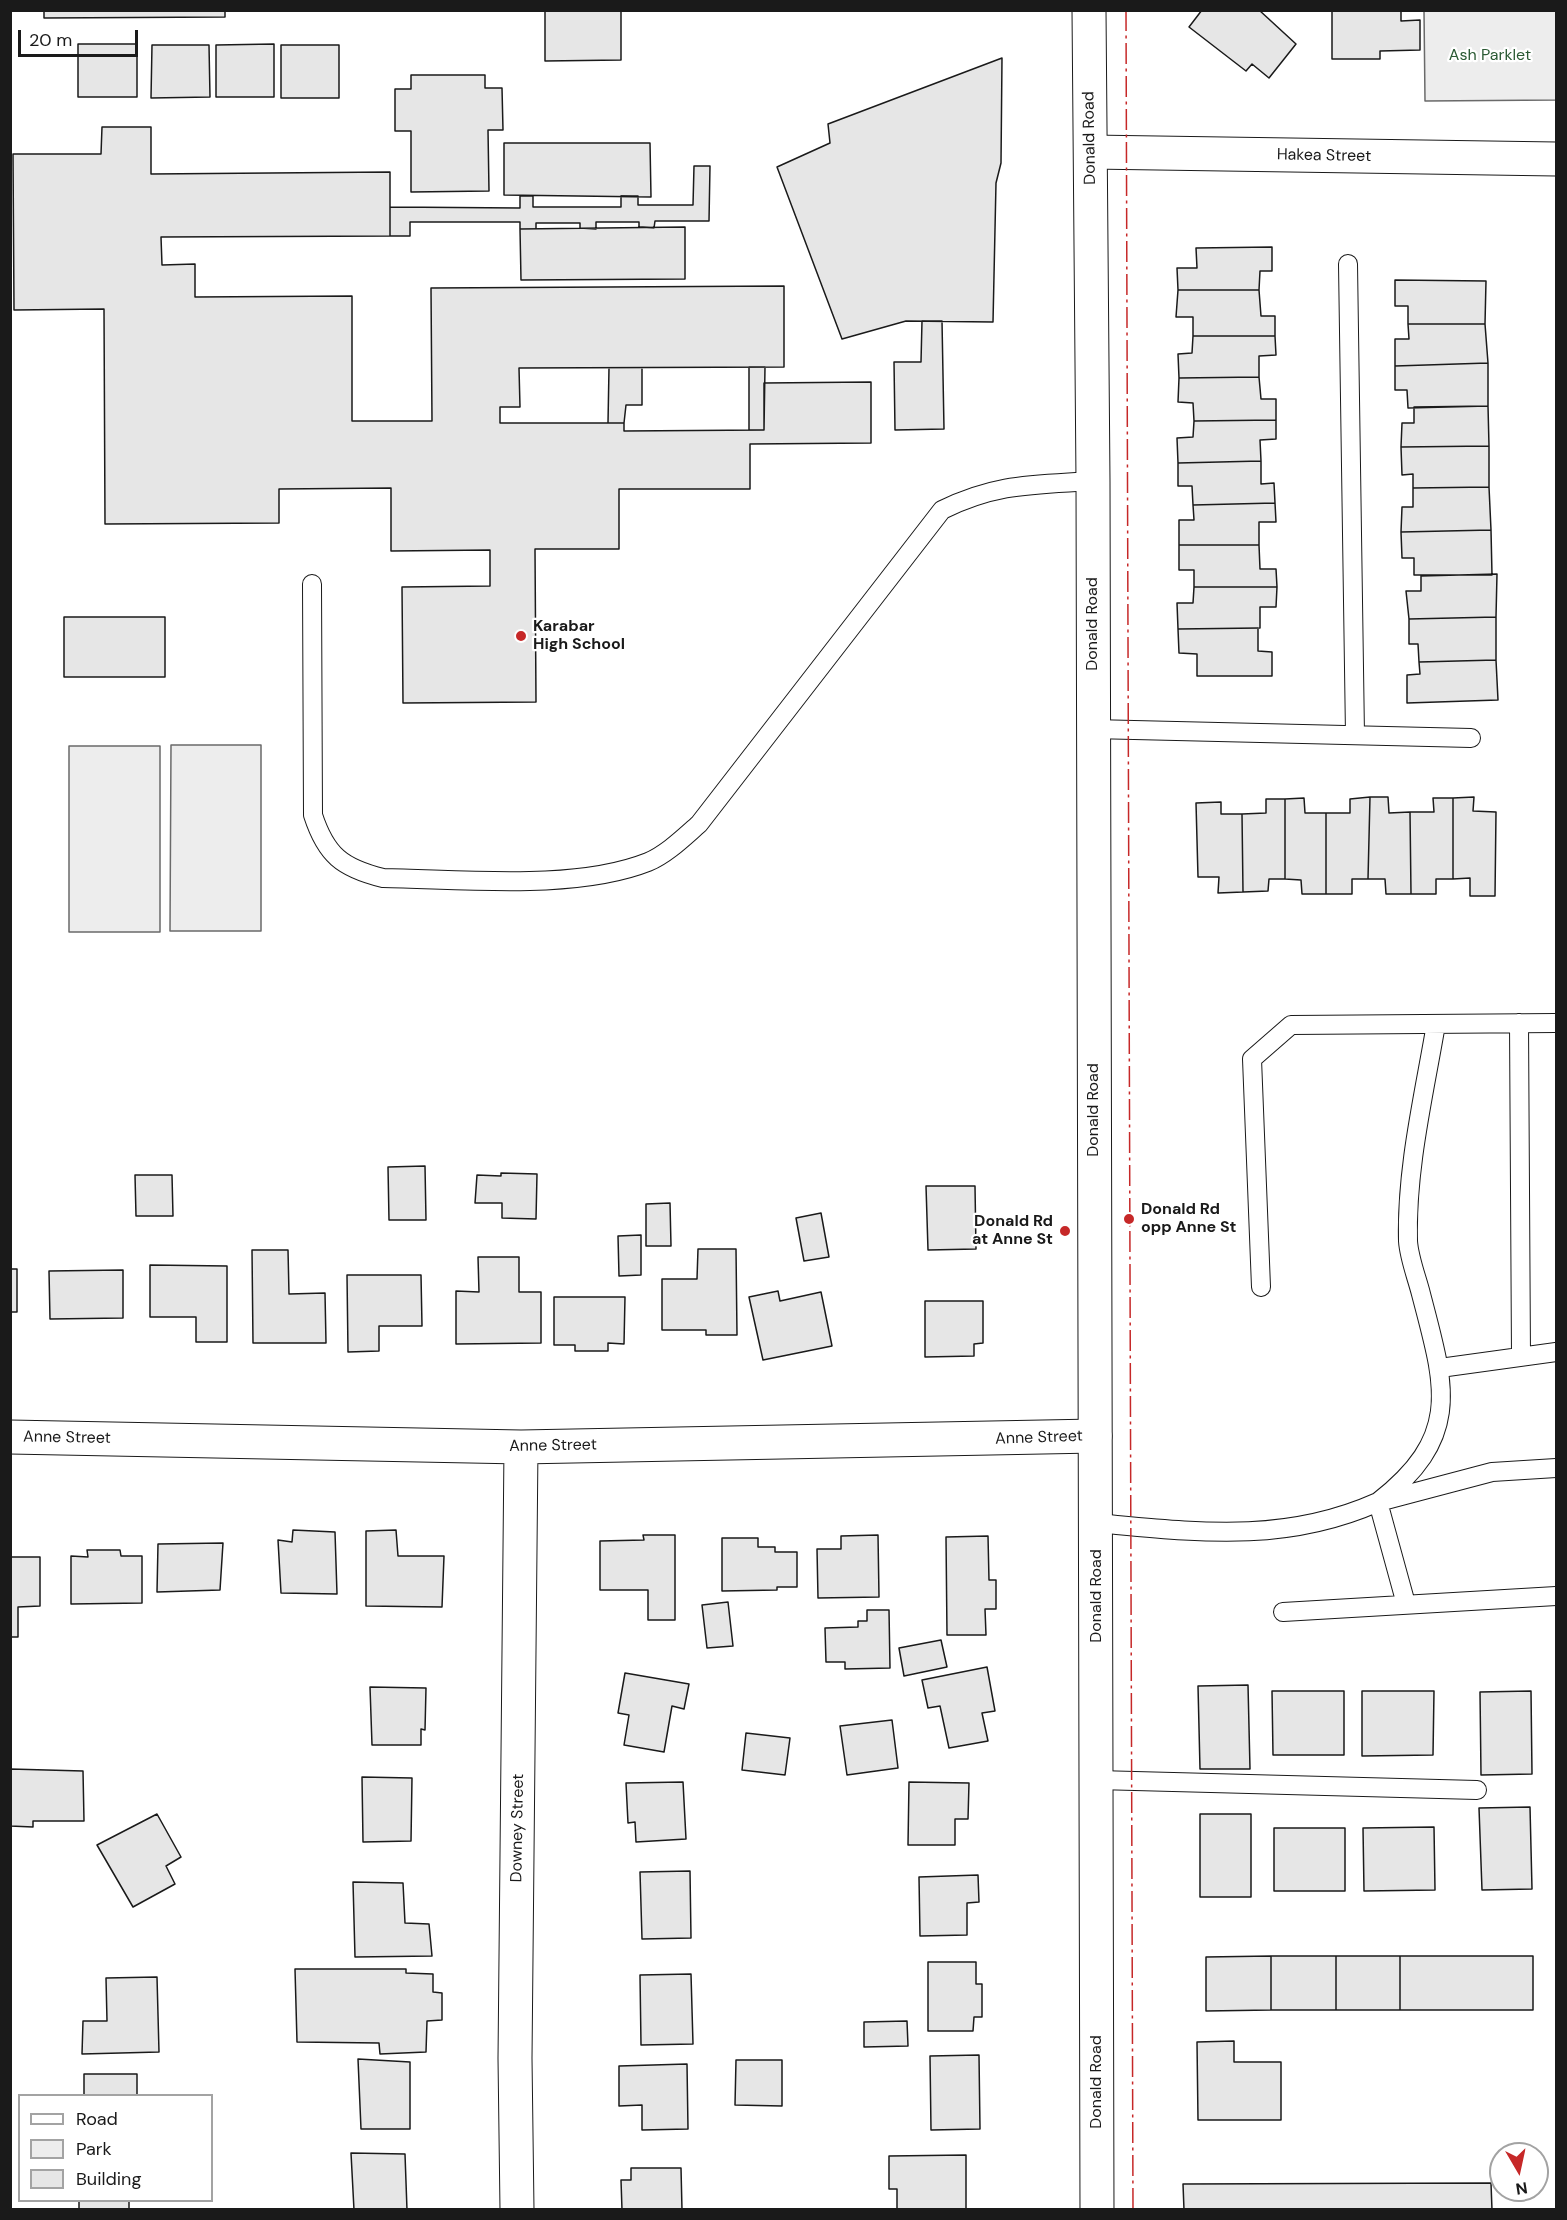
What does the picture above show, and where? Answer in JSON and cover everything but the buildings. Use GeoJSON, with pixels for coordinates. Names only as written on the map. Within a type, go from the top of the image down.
{"type":"FeatureCollection","features":[{"type":"Feature","properties":{"kind":"street","name":"Donald Road"},"geometry":{"type":"LineString","coordinates":[[1089,10],[1093,481],[1097,2210]]}},
{"type":"Feature","properties":{"kind":"street","name":"Hakea Street"},"geometry":{"type":"LineString","coordinates":[[1090,152],[1557,159]]}},
{"type":"Feature","properties":{"kind":"street","name":"Anne Street"},"geometry":{"type":"LineString","coordinates":[[10,1437],[521,1447],[1095,1436]]}},
{"type":"Feature","properties":{"kind":"street","name":"Downey Street"},"geometry":{"type":"LineString","coordinates":[[517,2210],[515,2058],[521,1447]]}},
{"type":"Feature","properties":{"kind":"lane"},"geometry":{"type":"LineString","coordinates":[[1348,264],[1355,735]]}},
{"type":"Feature","properties":{"kind":"lane"},"geometry":{"type":"LineString","coordinates":[[312,584],[313,815],[320,838],[338,861],[360,873],[382,879],[581,877],[616,872],[650,861],[699,824],[942,510],[971,496],[1004,486],[1093,481]]}},
{"type":"Feature","properties":{"kind":"lane"},"geometry":{"type":"LineString","coordinates":[[1092,729],[1471,738]]}},
{"type":"Feature","properties":{"kind":"lane"},"geometry":{"type":"LineString","coordinates":[[1519,1023],[1521,1357]]}},
{"type":"Feature","properties":{"kind":"lane"},"geometry":{"type":"LineString","coordinates":[[1262,1287],[1252,1059],[1291,1026],[1557,1023]]}},
{"type":"Feature","properties":{"kind":"lane"},"geometry":{"type":"LineString","coordinates":[[1378,1502],[1399,1486],[1432,1445],[1438,1424],[1440,1368],[1408,1243],[1412,1172],[1436,1024]]}},
{"type":"Feature","properties":{"kind":"lane"},"geometry":{"type":"LineString","coordinates":[[1440,1368],[1557,1352]]}},
{"type":"Feature","properties":{"kind":"lane"},"geometry":{"type":"LineString","coordinates":[[1096,1522],[1214,1533],[1251,1532],[1322,1523],[1378,1502],[1492,1472],[1557,1468]]}},
{"type":"Feature","properties":{"kind":"lane"},"geometry":{"type":"LineString","coordinates":[[1378,1502],[1406,1604]]}},
{"type":"Feature","properties":{"kind":"lane"},"geometry":{"type":"LineString","coordinates":[[1283,1612],[1557,1596]]}},
{"type":"Feature","properties":{"kind":"lane"},"geometry":{"type":"LineString","coordinates":[[1097,1780],[1477,1790]]}},
{"type":"Feature","properties":{"kind":"green space","name":"Ash Parklet"},"geometry":{"type":"Polygon","coordinates":[[[1424,11],[1556,11],[1556,100],[1425,101],[1424,11]]]}},
{"type":"Feature","properties":{"kind":"green space"},"geometry":{"type":"Polygon","coordinates":[[[171,745],[261,745],[261,931],[170,931],[171,745]]]}},
{"type":"Feature","properties":{"kind":"green space"},"geometry":{"type":"Polygon","coordinates":[[[69,746],[160,746],[160,932],[69,932],[69,746]]]}},
{"type":"Feature","properties":{"kind":"power"},"geometry":{"type":"LineString","coordinates":[[1126,10],[1133,2210]]}},
{"type":"Feature","properties":{"kind":"place","name":"Karabar High School"},"geometry":{"type":"Point","coordinates":[521,636]}},
{"type":"Feature","properties":{"kind":"place","name":"Donald Rd opp Anne St"},"geometry":{"type":"Point","coordinates":[1129,1219]}},
{"type":"Feature","properties":{"kind":"place","name":"Donald Rd at Anne St"},"geometry":{"type":"Point","coordinates":[1065,1231]}}]}
